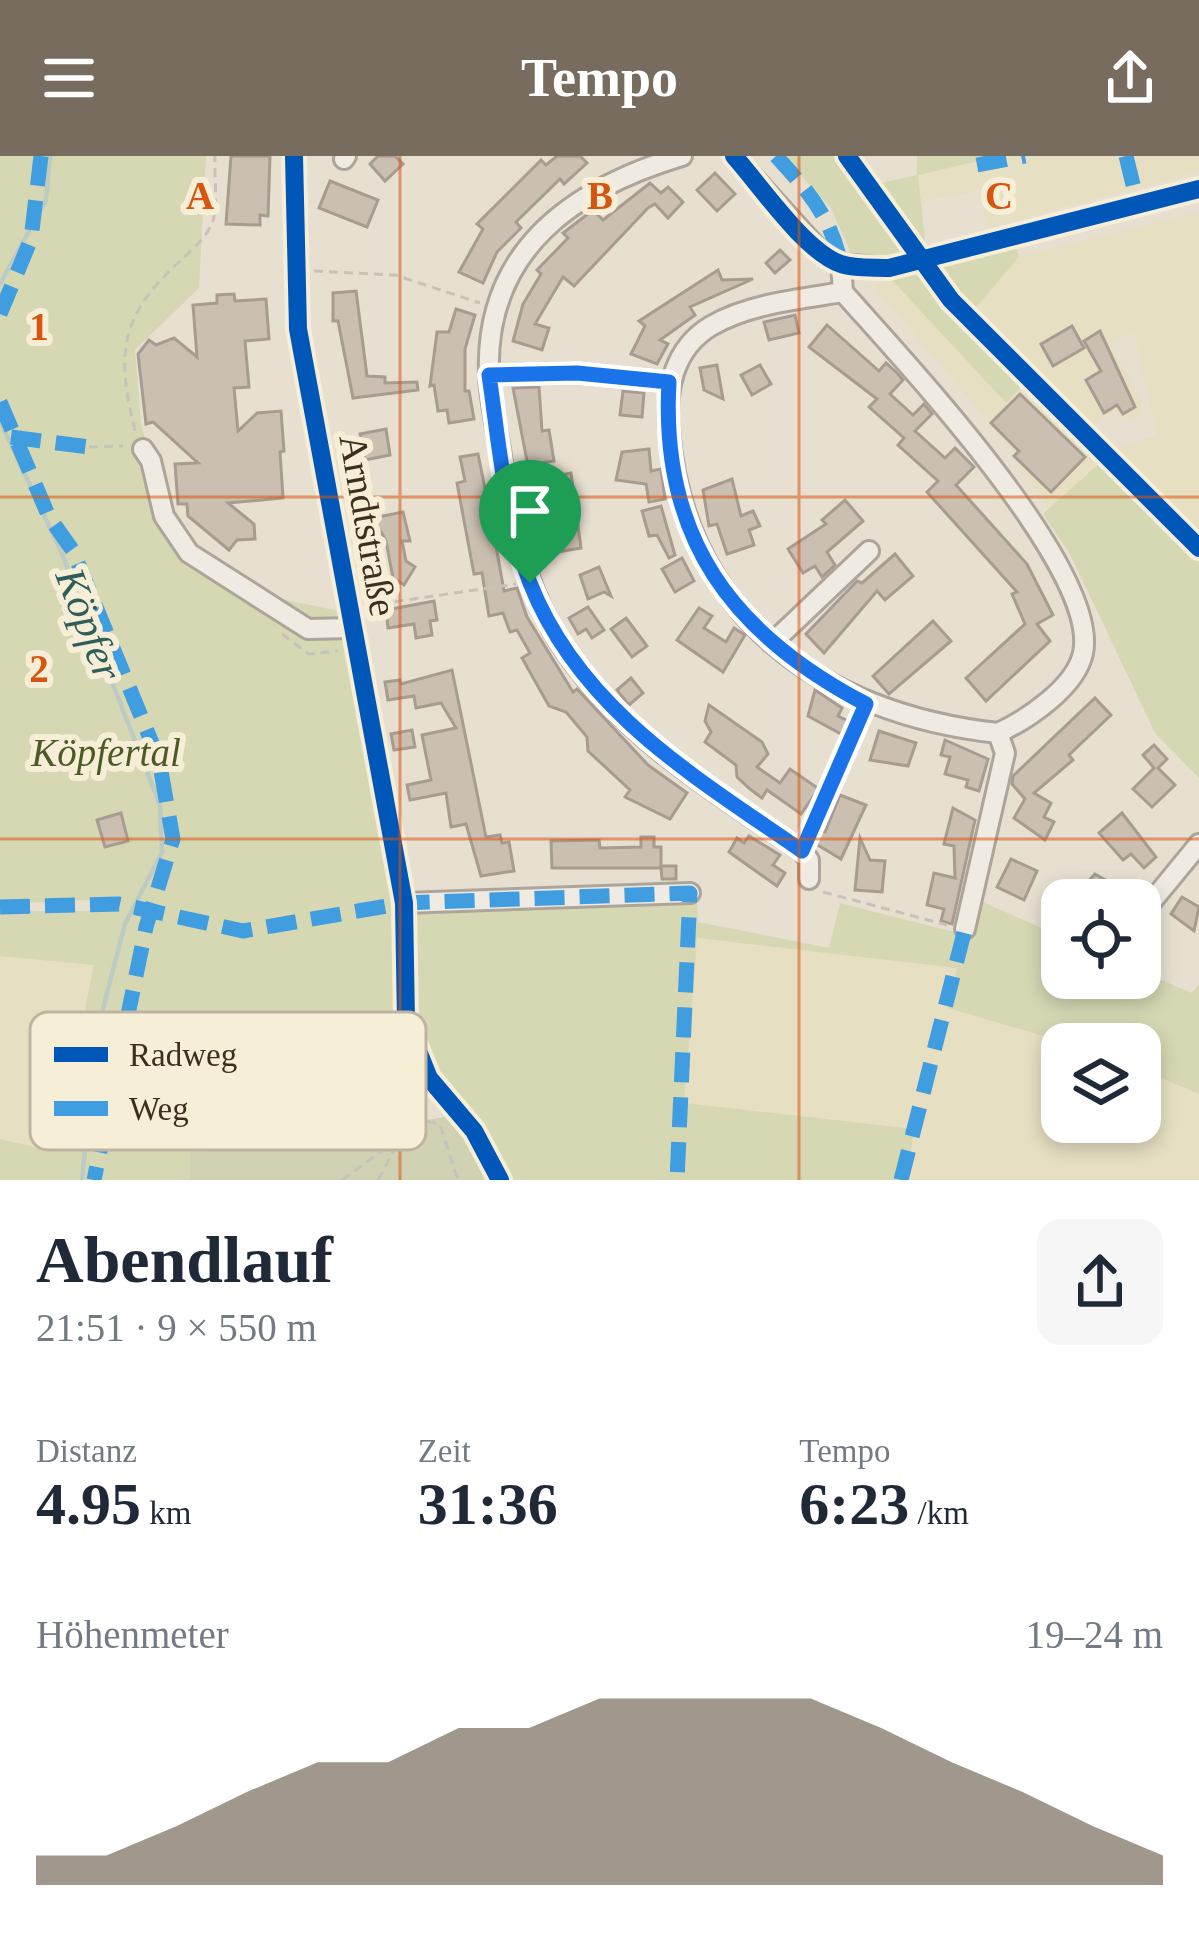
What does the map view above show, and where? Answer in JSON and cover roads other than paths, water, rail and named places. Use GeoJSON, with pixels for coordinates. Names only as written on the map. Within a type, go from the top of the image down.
{"type":"FeatureCollection","features":[{"type":"Feature","properties":{"kind":"street","name":"Arndtstraße"},"geometry":{"type":"LineString","coordinates":[[294,156],[298,329],[404,903],[406,1012]]}},
{"type":"Feature","properties":{"kind":"street"},"geometry":{"type":"LineString","coordinates":[[682,156],[606,182],[578,197],[537,238],[497,308],[489,375],[504,483],[530,583],[566,652],[649,743],[802,851],[809,860],[809,878]]}},
{"type":"Feature","properties":{"kind":"street"},"geometry":{"type":"LineString","coordinates":[[734,156],[807,238],[841,264],[889,268],[1199,189]]}},
{"type":"Feature","properties":{"kind":"street"},"geometry":{"type":"LineString","coordinates":[[847,156],[951,300],[1199,548]]}},
{"type":"Feature","properties":{"kind":"street"},"geometry":{"type":"LineString","coordinates":[[841,264],[842,292],[979,445],[1043,543],[1079,612],[1084,638],[1078,669],[1029,715],[998,733],[944,727],[866,704],[772,643],[743,618],[690,531],[670,444],[669,382],[687,347],[711,326],[778,302],[842,292]]}},
{"type":"Feature","properties":{"kind":"street"},"geometry":{"type":"LineString","coordinates":[[489,375],[577,373],[669,382]]}},
{"type":"Feature","properties":{"kind":"street"},"geometry":{"type":"LineString","coordinates":[[143,449],[151,460],[164,516],[189,553],[308,629],[353,618]]}},
{"type":"Feature","properties":{"kind":"street"},"geometry":{"type":"LineString","coordinates":[[772,643],[869,551]]}},
{"type":"Feature","properties":{"kind":"street"},"geometry":{"type":"LineString","coordinates":[[965,929],[1005,753],[998,733]]}},
{"type":"Feature","properties":{"kind":"street"},"geometry":{"type":"LineString","coordinates":[[1161,890],[1199,844]]}},
{"type":"Feature","properties":{"kind":"street"},"geometry":{"type":"LineString","coordinates":[[404,903],[690,893]]}},
{"type":"Feature","properties":{"kind":"street","name":"Arndtstraße"},"geometry":{"type":"LineString","coordinates":[[426,1071],[474,1130],[500,1180]]}},
{"type":"Feature","properties":{"kind":"waterway","name":"Köpfer"},"geometry":{"type":"LineString","coordinates":[[0,284],[46,200],[50,156]]}},
{"type":"Feature","properties":{"kind":"waterway","name":"Köpfer"},"geometry":{"type":"LineString","coordinates":[[0,421],[60,549],[160,805],[162,852],[125,924],[102,1012]]}},
{"type":"Feature","properties":{"kind":"waterway","name":"Köpfer"},"geometry":{"type":"LineString","coordinates":[[82,1180],[85,1150]]}},
{"type":"Feature","properties":{"kind":"park label","name":"Köpfertal"},"geometry":{"type":"Point","coordinates":[106,752]}}]}
